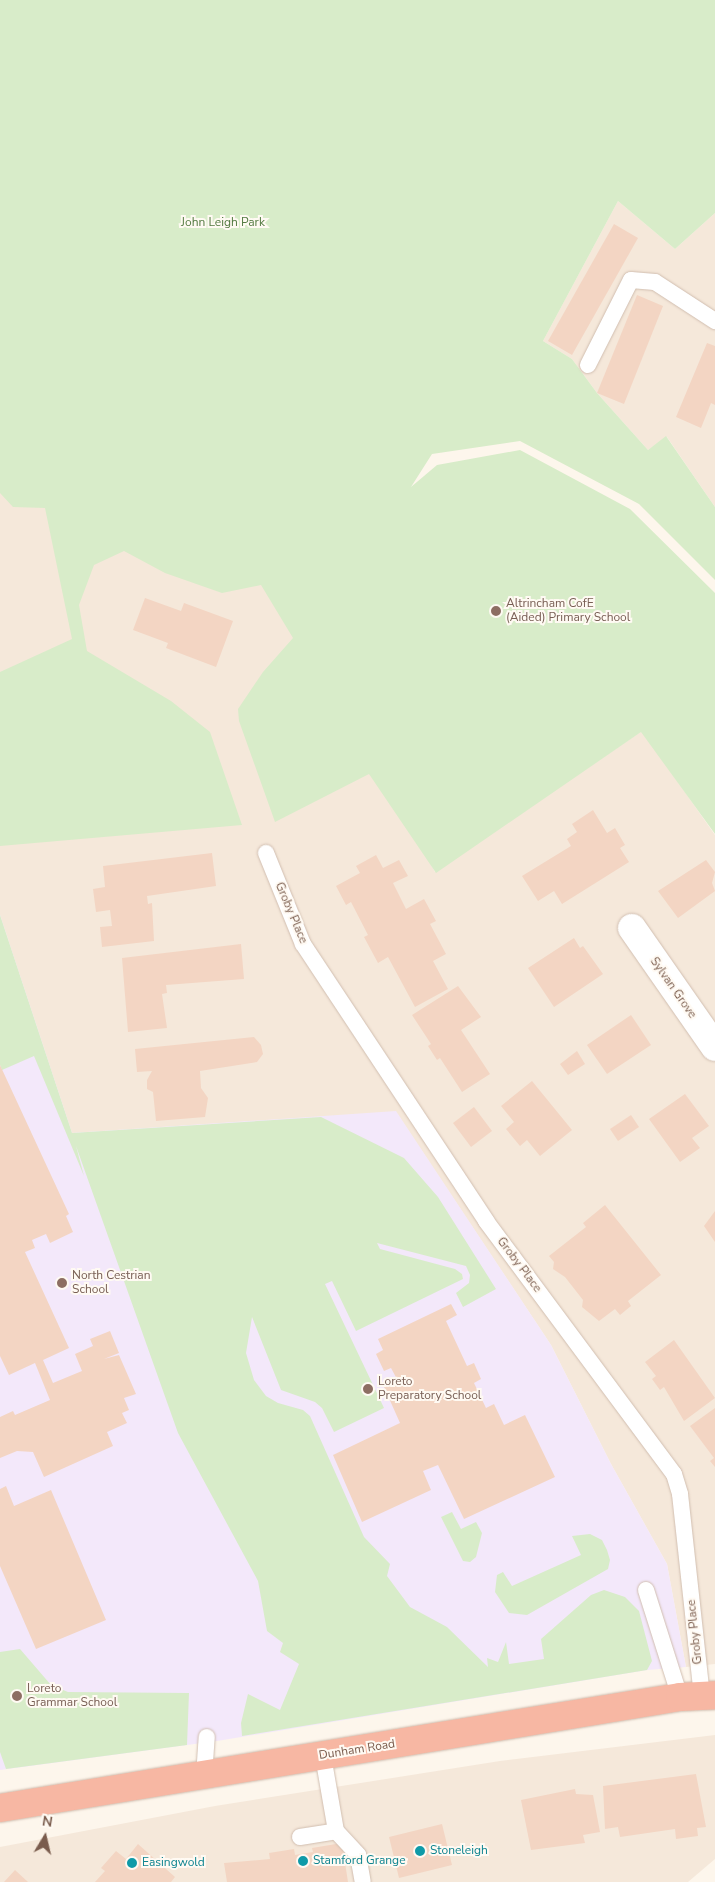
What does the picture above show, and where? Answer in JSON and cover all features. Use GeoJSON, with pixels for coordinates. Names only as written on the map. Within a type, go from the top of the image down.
{"type":"FeatureCollection","features":[{"type":"Feature","properties":{"kind":"highway","name":"Dunham Road"},"geometry":{"type":"LineString","coordinates":[[0,1805],[204,1776],[699,1696]]}},
{"type":"Feature","properties":{"kind":"street","name":"Sylvan Grove"},"geometry":{"type":"LineString","coordinates":[[632,928],[715,1047]]}},
{"type":"Feature","properties":{"kind":"lane"},"geometry":{"type":"LineString","coordinates":[[588,365],[631,280],[655,282],[715,321]]}},
{"type":"Feature","properties":{"kind":"lane","name":"Groby Place"},"geometry":{"type":"LineString","coordinates":[[266,853],[303,944],[486,1221],[674,1474],[680,1494],[699,1696]]}},
{"type":"Feature","properties":{"kind":"lane"},"geometry":{"type":"LineString","coordinates":[[646,1590],[699,1696]]}},
{"type":"Feature","properties":{"kind":"lane"},"geometry":{"type":"LineString","coordinates":[[204,1776],[207,1737]]}},
{"type":"Feature","properties":{"kind":"lane"},"geometry":{"type":"LineString","coordinates":[[323,1756],[336,1831],[358,1855],[363,1882]]}},
{"type":"Feature","properties":{"kind":"lane"},"geometry":{"type":"LineString","coordinates":[[300,1837],[336,1831]]}},
{"type":"Feature","properties":{"kind":"shaded area"},"geometry":{"type":"Polygon","coordinates":[[[618,201],[675,249],[715,213],[715,507],[667,437],[648,450],[597,393],[572,359],[543,341],[618,201]]]}},
{"type":"Feature","properties":{"kind":"shaded area"},"geometry":{"type":"Polygon","coordinates":[[[198,445],[435,872],[642,731],[715,835],[715,1664],[686,1667],[667,1564],[611,1464],[551,1345],[396,1112],[72,1133],[0,915],[0,478],[198,445]]]}},
{"type":"Feature","properties":{"kind":"shaded area","name":"Loreto Preparatory School"},"geometry":{"type":"Polygon","coordinates":[[[0,915],[72,1133],[396,1111],[551,1345],[611,1464],[667,1564],[686,1667],[647,1670],[217,1741],[0,1770],[0,915]]]}},
{"type":"Feature","properties":{"kind":"shaded area"},"geometry":{"type":"Polygon","coordinates":[[[715,1735],[715,1859],[688,1882],[0,1882],[0,1847],[215,1806],[500,1761],[715,1735]]]}},
{"type":"Feature","properties":{"kind":"green space","name":"John Leigh Park"},"geometry":{"type":"Polygon","coordinates":[[[0,0],[715,0],[715,213],[675,249],[618,201],[543,341],[572,359],[597,393],[648,450],[666,436],[715,507],[715,580],[639,504],[520,441],[432,454],[411,487],[437,465],[520,450],[630,509],[715,593],[715,834],[641,732],[436,873],[369,774],[275,822],[239,721],[238,709],[263,672],[293,638],[261,585],[222,593],[165,573],[124,551],[94,565],[79,605],[87,651],[171,701],[210,732],[242,825],[0,846],[0,672],[72,639],[45,508],[13,507],[0,493],[0,0]]]}},
{"type":"Feature","properties":{"kind":"green space"},"geometry":{"type":"Polygon","coordinates":[[[0,915],[72,1133],[321,1117],[404,1158],[438,1197],[496,1289],[463,1307],[456,1293],[469,1283],[470,1275],[466,1266],[377,1243],[380,1249],[455,1269],[462,1274],[463,1279],[356,1331],[332,1281],[325,1284],[384,1408],[334,1432],[322,1408],[315,1402],[281,1390],[252,1317],[246,1353],[254,1380],[266,1396],[278,1403],[303,1410],[310,1416],[364,1537],[390,1564],[387,1576],[410,1607],[447,1627],[488,1667],[487,1658],[498,1662],[506,1642],[509,1664],[544,1659],[541,1639],[591,1595],[604,1590],[625,1597],[639,1611],[652,1661],[647,1670],[242,1736],[241,1723],[248,1694],[280,1710],[299,1664],[280,1652],[283,1643],[267,1631],[258,1581],[178,1433],[76,1146],[84,1176],[34,1056],[2,1070],[0,1065],[0,915]]]}},
{"type":"Feature","properties":{"kind":"green space"},"geometry":{"type":"Polygon","coordinates":[[[452,1512],[461,1529],[476,1522],[482,1533],[476,1557],[470,1562],[463,1561],[441,1517],[452,1512]]]}},
{"type":"Feature","properties":{"kind":"green space"},"geometry":{"type":"Polygon","coordinates":[[[590,1534],[602,1540],[610,1560],[608,1569],[527,1615],[509,1613],[495,1592],[497,1575],[503,1572],[512,1586],[581,1555],[572,1536],[590,1534]]]}},
{"type":"Feature","properties":{"kind":"green space"},"geometry":{"type":"Polygon","coordinates":[[[20,1649],[51,1685],[68,1692],[189,1693],[187,1745],[6,1769],[0,1752],[0,1652],[20,1649]]]}},
{"type":"Feature","properties":{"kind":"building"},"geometry":{"type":"Polygon","coordinates":[[[614,224],[638,238],[572,355],[548,341],[614,224]]]}},
{"type":"Feature","properties":{"kind":"building"},"geometry":{"type":"Polygon","coordinates":[[[637,295],[663,306],[624,404],[597,393],[637,295]]]}},
{"type":"Feature","properties":{"kind":"building"},"geometry":{"type":"Polygon","coordinates":[[[707,343],[715,346],[715,405],[711,403],[701,428],[676,417],[707,343]]]}},
{"type":"Feature","properties":{"kind":"building"},"geometry":{"type":"Polygon","coordinates":[[[145,598],[181,611],[184,603],[233,621],[216,667],[166,648],[168,643],[133,630],[145,598]]]}},
{"type":"Feature","properties":{"kind":"building"},"geometry":{"type":"Polygon","coordinates":[[[593,810],[607,833],[615,828],[625,845],[620,848],[629,862],[562,904],[554,891],[538,901],[522,876],[571,846],[567,839],[577,832],[572,824],[593,810]]]}},
{"type":"Feature","properties":{"kind":"building"},"geometry":{"type":"Polygon","coordinates":[[[212,853],[216,886],[147,896],[148,904],[152,903],[154,941],[102,947],[100,927],[112,926],[110,910],[96,912],[93,889],[105,887],[103,866],[212,853]]]}},
{"type":"Feature","properties":{"kind":"building"},"geometry":{"type":"Polygon","coordinates":[[[376,855],[383,868],[399,860],[408,876],[393,883],[406,909],[424,899],[436,921],[430,924],[446,954],[433,961],[448,989],[415,1007],[388,957],[378,963],[364,937],[368,935],[351,902],[346,905],[336,886],[360,873],[356,866],[376,855]]]}},
{"type":"Feature","properties":{"kind":"building"},"geometry":{"type":"Polygon","coordinates":[[[706,860],[715,872],[712,883],[715,891],[678,918],[658,891],[706,860]]]}},
{"type":"Feature","properties":{"kind":"building"},"geometry":{"type":"Polygon","coordinates":[[[574,938],[580,948],[583,946],[603,974],[554,1007],[528,968],[574,938]]]}},
{"type":"Feature","properties":{"kind":"building"},"geometry":{"type":"Polygon","coordinates":[[[241,944],[244,979],[166,985],[167,993],[162,994],[167,1028],[128,1032],[122,958],[241,944]]]}},
{"type":"Feature","properties":{"kind":"building"},"geometry":{"type":"Polygon","coordinates":[[[458,986],[481,1017],[461,1030],[490,1074],[462,1092],[440,1058],[437,1060],[428,1046],[431,1044],[412,1015],[458,986]]]}},
{"type":"Feature","properties":{"kind":"building"},"geometry":{"type":"Polygon","coordinates":[[[631,1015],[651,1045],[607,1074],[587,1045],[631,1015]]]}},
{"type":"Feature","properties":{"kind":"building"},"geometry":{"type":"Polygon","coordinates":[[[254,1037],[261,1045],[263,1054],[257,1062],[200,1071],[201,1088],[208,1098],[205,1117],[156,1121],[153,1092],[147,1089],[147,1080],[152,1071],[137,1072],[135,1049],[254,1037]]]}},
{"type":"Feature","properties":{"kind":"building"},"geometry":{"type":"Polygon","coordinates":[[[577,1051],[585,1064],[568,1075],[560,1064],[577,1051]]]}},
{"type":"Feature","properties":{"kind":"building"},"geometry":{"type":"Polygon","coordinates":[[[0,1065],[69,1214],[66,1216],[73,1232],[50,1243],[46,1234],[32,1240],[35,1248],[25,1252],[69,1348],[43,1360],[53,1383],[82,1371],[75,1354],[93,1346],[90,1339],[110,1331],[119,1353],[104,1359],[119,1355],[136,1394],[124,1398],[129,1410],[122,1413],[127,1423],[107,1432],[113,1446],[44,1477],[33,1452],[17,1451],[0,1458],[0,1417],[13,1411],[15,1415],[50,1400],[35,1363],[9,1375],[0,1356],[0,1065]]]}},
{"type":"Feature","properties":{"kind":"building"},"geometry":{"type":"Polygon","coordinates":[[[532,1081],[572,1130],[540,1156],[527,1140],[520,1146],[506,1129],[514,1122],[501,1106],[532,1081]]]}},
{"type":"Feature","properties":{"kind":"building"},"geometry":{"type":"Polygon","coordinates":[[[685,1094],[709,1126],[692,1138],[700,1148],[680,1162],[649,1119],[685,1094]]]}},
{"type":"Feature","properties":{"kind":"building"},"geometry":{"type":"Polygon","coordinates":[[[474,1107],[492,1131],[471,1147],[453,1123],[474,1107]]]}},
{"type":"Feature","properties":{"kind":"building"},"geometry":{"type":"Polygon","coordinates":[[[631,1115],[639,1127],[618,1141],[610,1129],[631,1115]]]}},
{"type":"Feature","properties":{"kind":"building"},"geometry":{"type":"Polygon","coordinates":[[[605,1205],[661,1275],[628,1301],[631,1306],[620,1315],[615,1309],[599,1321],[582,1307],[583,1300],[565,1277],[553,1269],[554,1262],[549,1256],[586,1227],[583,1223],[605,1205]]]}},
{"type":"Feature","properties":{"kind":"building"},"geometry":{"type":"Polygon","coordinates":[[[715,1211],[715,1242],[704,1226],[715,1211]]]}},
{"type":"Feature","properties":{"kind":"building"},"geometry":{"type":"Polygon","coordinates":[[[451,1304],[457,1315],[446,1321],[467,1366],[474,1363],[481,1379],[474,1383],[486,1408],[494,1404],[504,1425],[525,1415],[555,1477],[464,1519],[438,1465],[423,1471],[431,1490],[362,1522],[333,1455],[400,1423],[384,1387],[398,1381],[391,1368],[384,1371],[376,1354],[383,1350],[378,1339],[451,1304]]]}},
{"type":"Feature","properties":{"kind":"building"},"geometry":{"type":"Polygon","coordinates":[[[674,1340],[715,1398],[684,1421],[664,1387],[660,1390],[652,1379],[656,1376],[645,1362],[674,1340]]]}},
{"type":"Feature","properties":{"kind":"building"},"geometry":{"type":"Polygon","coordinates":[[[715,1408],[715,1467],[710,1461],[714,1458],[690,1426],[715,1408]]]}},
{"type":"Feature","properties":{"kind":"building"},"geometry":{"type":"Polygon","coordinates":[[[6,1486],[14,1506],[51,1490],[106,1620],[36,1649],[0,1566],[0,1489],[6,1486]]]}},
{"type":"Feature","properties":{"kind":"building"},"geometry":{"type":"Polygon","coordinates":[[[696,1774],[706,1827],[697,1828],[698,1836],[676,1839],[675,1829],[620,1837],[618,1827],[605,1829],[603,1786],[696,1774]]]}},
{"type":"Feature","properties":{"kind":"building"},"geometry":{"type":"Polygon","coordinates":[[[575,1789],[576,1794],[593,1795],[600,1832],[583,1835],[585,1843],[531,1850],[521,1800],[575,1789]]]}},
{"type":"Feature","properties":{"kind":"building","name":"Stoneleigh"},"geometry":{"type":"Polygon","coordinates":[[[442,1824],[452,1865],[399,1878],[389,1837],[442,1824]]]}},
{"type":"Feature","properties":{"kind":"building","name":"Stamford Grange"},"geometry":{"type":"Polygon","coordinates":[[[342,1843],[348,1882],[227,1882],[224,1863],[270,1859],[269,1853],[294,1849],[295,1855],[313,1852],[312,1848],[342,1843]]]}},
{"type":"Feature","properties":{"kind":"building","name":"Easingwold"},"geometry":{"type":"Polygon","coordinates":[[[138,1844],[175,1877],[171,1882],[95,1882],[105,1871],[101,1868],[116,1851],[126,1859],[138,1844]]]}},
{"type":"Feature","properties":{"kind":"building"},"geometry":{"type":"Polygon","coordinates":[[[15,1870],[28,1882],[4,1882],[15,1870]]]}},
{"type":"Feature","properties":{"kind":"place","name":"Altrincham CofE (Aided) Primary School"},"geometry":{"type":"Point","coordinates":[496,611]}},
{"type":"Feature","properties":{"kind":"place","name":"North Cestrian School"},"geometry":{"type":"Point","coordinates":[62,1283]}},
{"type":"Feature","properties":{"kind":"place","name":"Loreto Preparatory School"},"geometry":{"type":"Point","coordinates":[368,1389]}},
{"type":"Feature","properties":{"kind":"place","name":"Loreto Grammar School"},"geometry":{"type":"Point","coordinates":[17,1696]}},
{"type":"Feature","properties":{"kind":"place","name":"Stoneleigh"},"geometry":{"type":"Point","coordinates":[420,1851]}},
{"type":"Feature","properties":{"kind":"place","name":"Stamford Grange"},"geometry":{"type":"Point","coordinates":[303,1861]}},
{"type":"Feature","properties":{"kind":"place","name":"Easingwold"},"geometry":{"type":"Point","coordinates":[132,1863]}}]}
